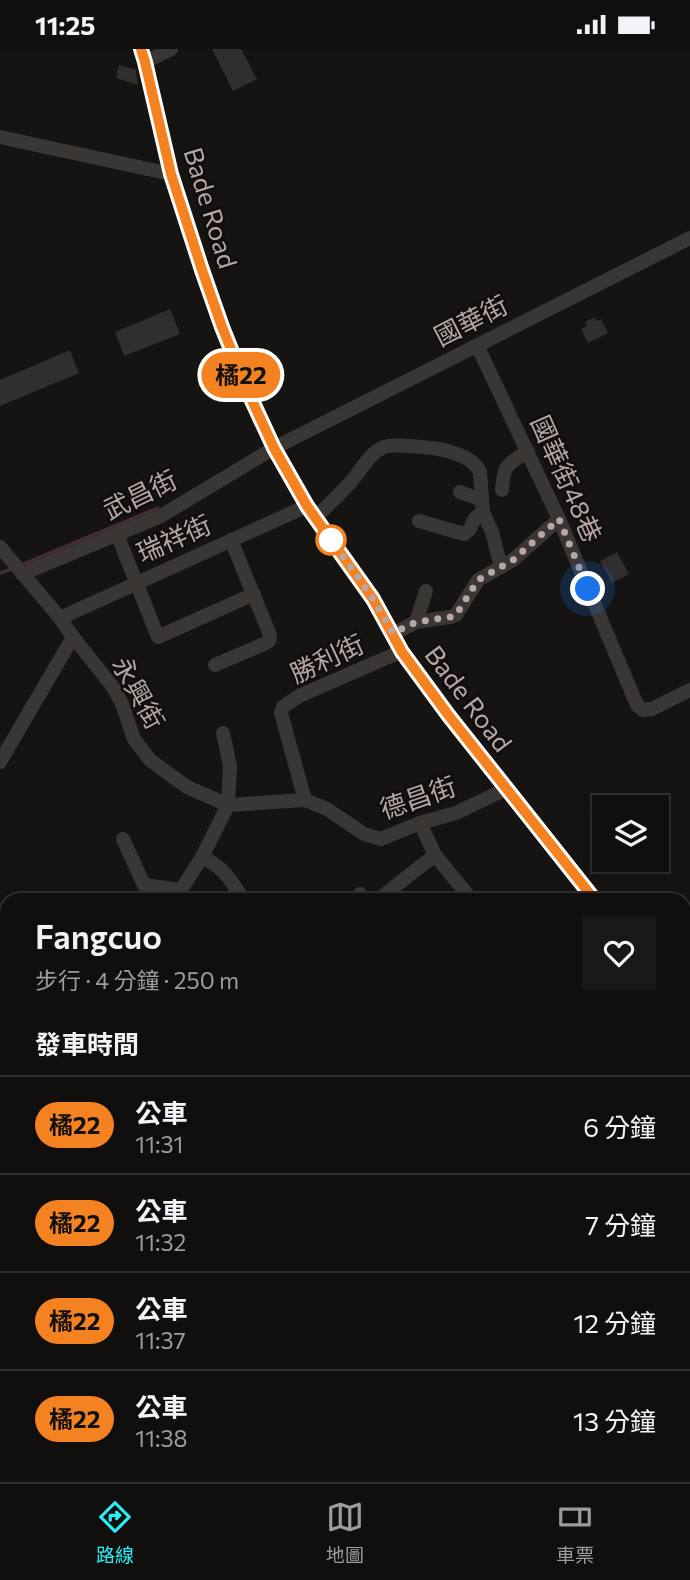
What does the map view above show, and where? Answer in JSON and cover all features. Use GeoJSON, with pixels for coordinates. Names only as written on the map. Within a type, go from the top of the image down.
{"type":"FeatureCollection","features":[{"type":"Feature","properties":{"kind":"street"},"geometry":{"type":"LineString","coordinates":[[143,53],[171,49]]}},
{"type":"Feature","properties":{"kind":"street","name":"Bade Road"},"geometry":{"type":"LineString","coordinates":[[143,53],[171,174],[222,327],[274,448],[311,512],[373,599],[402,652],[449,716],[589,893]]}},
{"type":"Feature","properties":{"kind":"street"},"geometry":{"type":"LineString","coordinates":[[0,137],[171,174]]}},
{"type":"Feature","properties":{"kind":"street","name":"國華街"},"geometry":{"type":"LineString","coordinates":[[274,448],[690,238]]}},
{"type":"Feature","properties":{"kind":"street","name":"國華街48巷"},"geometry":{"type":"LineString","coordinates":[[477,345],[559,519],[637,705],[643,710],[652,709],[690,690]]}},
{"type":"Feature","properties":{"kind":"street"},"geometry":{"type":"LineString","coordinates":[[311,512],[351,481],[368,460],[385,446],[440,449],[463,455],[478,467],[480,472],[482,506],[501,567]]}},
{"type":"Feature","properties":{"kind":"street","name":"武昌街"},"geometry":{"type":"LineString","coordinates":[[18,569],[161,516],[274,448]]}},
{"type":"Feature","properties":{"kind":"street"},"geometry":{"type":"LineString","coordinates":[[502,490],[506,467],[528,451]]}},
{"type":"Feature","properties":{"kind":"street"},"geometry":{"type":"LineString","coordinates":[[460,492],[482,506]]}},
{"type":"Feature","properties":{"kind":"street"},"geometry":{"type":"LineString","coordinates":[[419,520],[464,534],[470,529],[482,506]]}},
{"type":"Feature","properties":{"kind":"street","name":"瑞祥街"},"geometry":{"type":"LineString","coordinates":[[60,618],[231,540],[311,512]]}},
{"type":"Feature","properties":{"kind":"street"},"geometry":{"type":"LineString","coordinates":[[393,633],[416,622],[456,615],[478,580],[520,554],[559,519]]}},
{"type":"Feature","properties":{"kind":"street"},"geometry":{"type":"LineString","coordinates":[[117,534],[158,637],[254,594]]}},
{"type":"Feature","properties":{"kind":"street"},"geometry":{"type":"LineString","coordinates":[[215,665],[264,644],[269,641],[270,635],[231,540]]}},
{"type":"Feature","properties":{"kind":"street","name":"永興街"},"geometry":{"type":"LineString","coordinates":[[0,547],[113,687],[134,739],[150,760],[187,787],[228,805]]}},
{"type":"Feature","properties":{"kind":"street"},"geometry":{"type":"LineString","coordinates":[[416,622],[426,591]]}},
{"type":"Feature","properties":{"kind":"street"},"geometry":{"type":"LineString","coordinates":[[0,762],[73,637]]}},
{"type":"Feature","properties":{"kind":"street","name":"勝利街"},"geometry":{"type":"LineString","coordinates":[[305,800],[281,713],[283,707],[299,696],[402,652]]}},
{"type":"Feature","properties":{"kind":"street"},"geometry":{"type":"LineString","coordinates":[[180,893],[228,805],[230,765],[222,733]]}},
{"type":"Feature","properties":{"kind":"street","name":"德昌街"},"geometry":{"type":"LineString","coordinates":[[228,805],[305,800],[327,809],[364,834],[381,839],[456,813],[506,789]]}},
{"type":"Feature","properties":{"kind":"street"},"geometry":{"type":"LineString","coordinates":[[421,823],[435,855],[466,893]]}},
{"type":"Feature","properties":{"kind":"street"},"geometry":{"type":"LineString","coordinates":[[123,839],[144,885],[172,893]]}},
{"type":"Feature","properties":{"kind":"street"},"geometry":{"type":"LineString","coordinates":[[387,893],[435,855]]}},
{"type":"Feature","properties":{"kind":"street"},"geometry":{"type":"LineString","coordinates":[[202,857],[222,869],[239,893]]}},
{"type":"Feature","properties":{"kind":"building"},"geometry":{"type":"Polygon","coordinates":[[[212,49],[241,49],[257,79],[233,91],[212,49]]]}},
{"type":"Feature","properties":{"kind":"building"},"geometry":{"type":"Polygon","coordinates":[[[119,65],[136,70],[138,85],[116,78],[119,65]]]}},
{"type":"Feature","properties":{"kind":"building"},"geometry":{"type":"Polygon","coordinates":[[[170,309],[180,334],[124,356],[115,332],[170,309]]]}},
{"type":"Feature","properties":{"kind":"building"},"geometry":{"type":"Polygon","coordinates":[[[595,317],[597,321],[601,319],[608,333],[588,343],[581,329],[587,326],[585,322],[595,317]]]}},
{"type":"Feature","properties":{"kind":"building"},"geometry":{"type":"Polygon","coordinates":[[[70,350],[79,373],[0,406],[0,380],[70,350]]]}},
{"type":"Feature","properties":{"kind":"building"},"geometry":{"type":"Polygon","coordinates":[[[617,552],[629,574],[612,583],[600,561],[617,552]]]}},
{"type":"Feature","properties":{"kind":"waterway"},"geometry":{"type":"LineString","coordinates":[[21,565],[158,508]]}},
{"type":"Feature","properties":{"kind":"waterway"},"geometry":{"type":"LineString","coordinates":[[0,573],[14,568]]}},
{"type":"Feature","properties":{"kind":"bus line","name":"橘22"},"geometry":{"type":"LineString","coordinates":[[141,49],[171,174],[202,270],[249,394],[274,448],[307,506],[373,599],[402,652],[449,716],[589,893]]}},
{"type":"Feature","properties":{"kind":"route"},"geometry":{"type":"LineString","coordinates":[[331,540],[330,538],[373,599],[393,633],[416,622],[456,615],[478,580],[513,560],[559,519],[588,589]]}}]}
